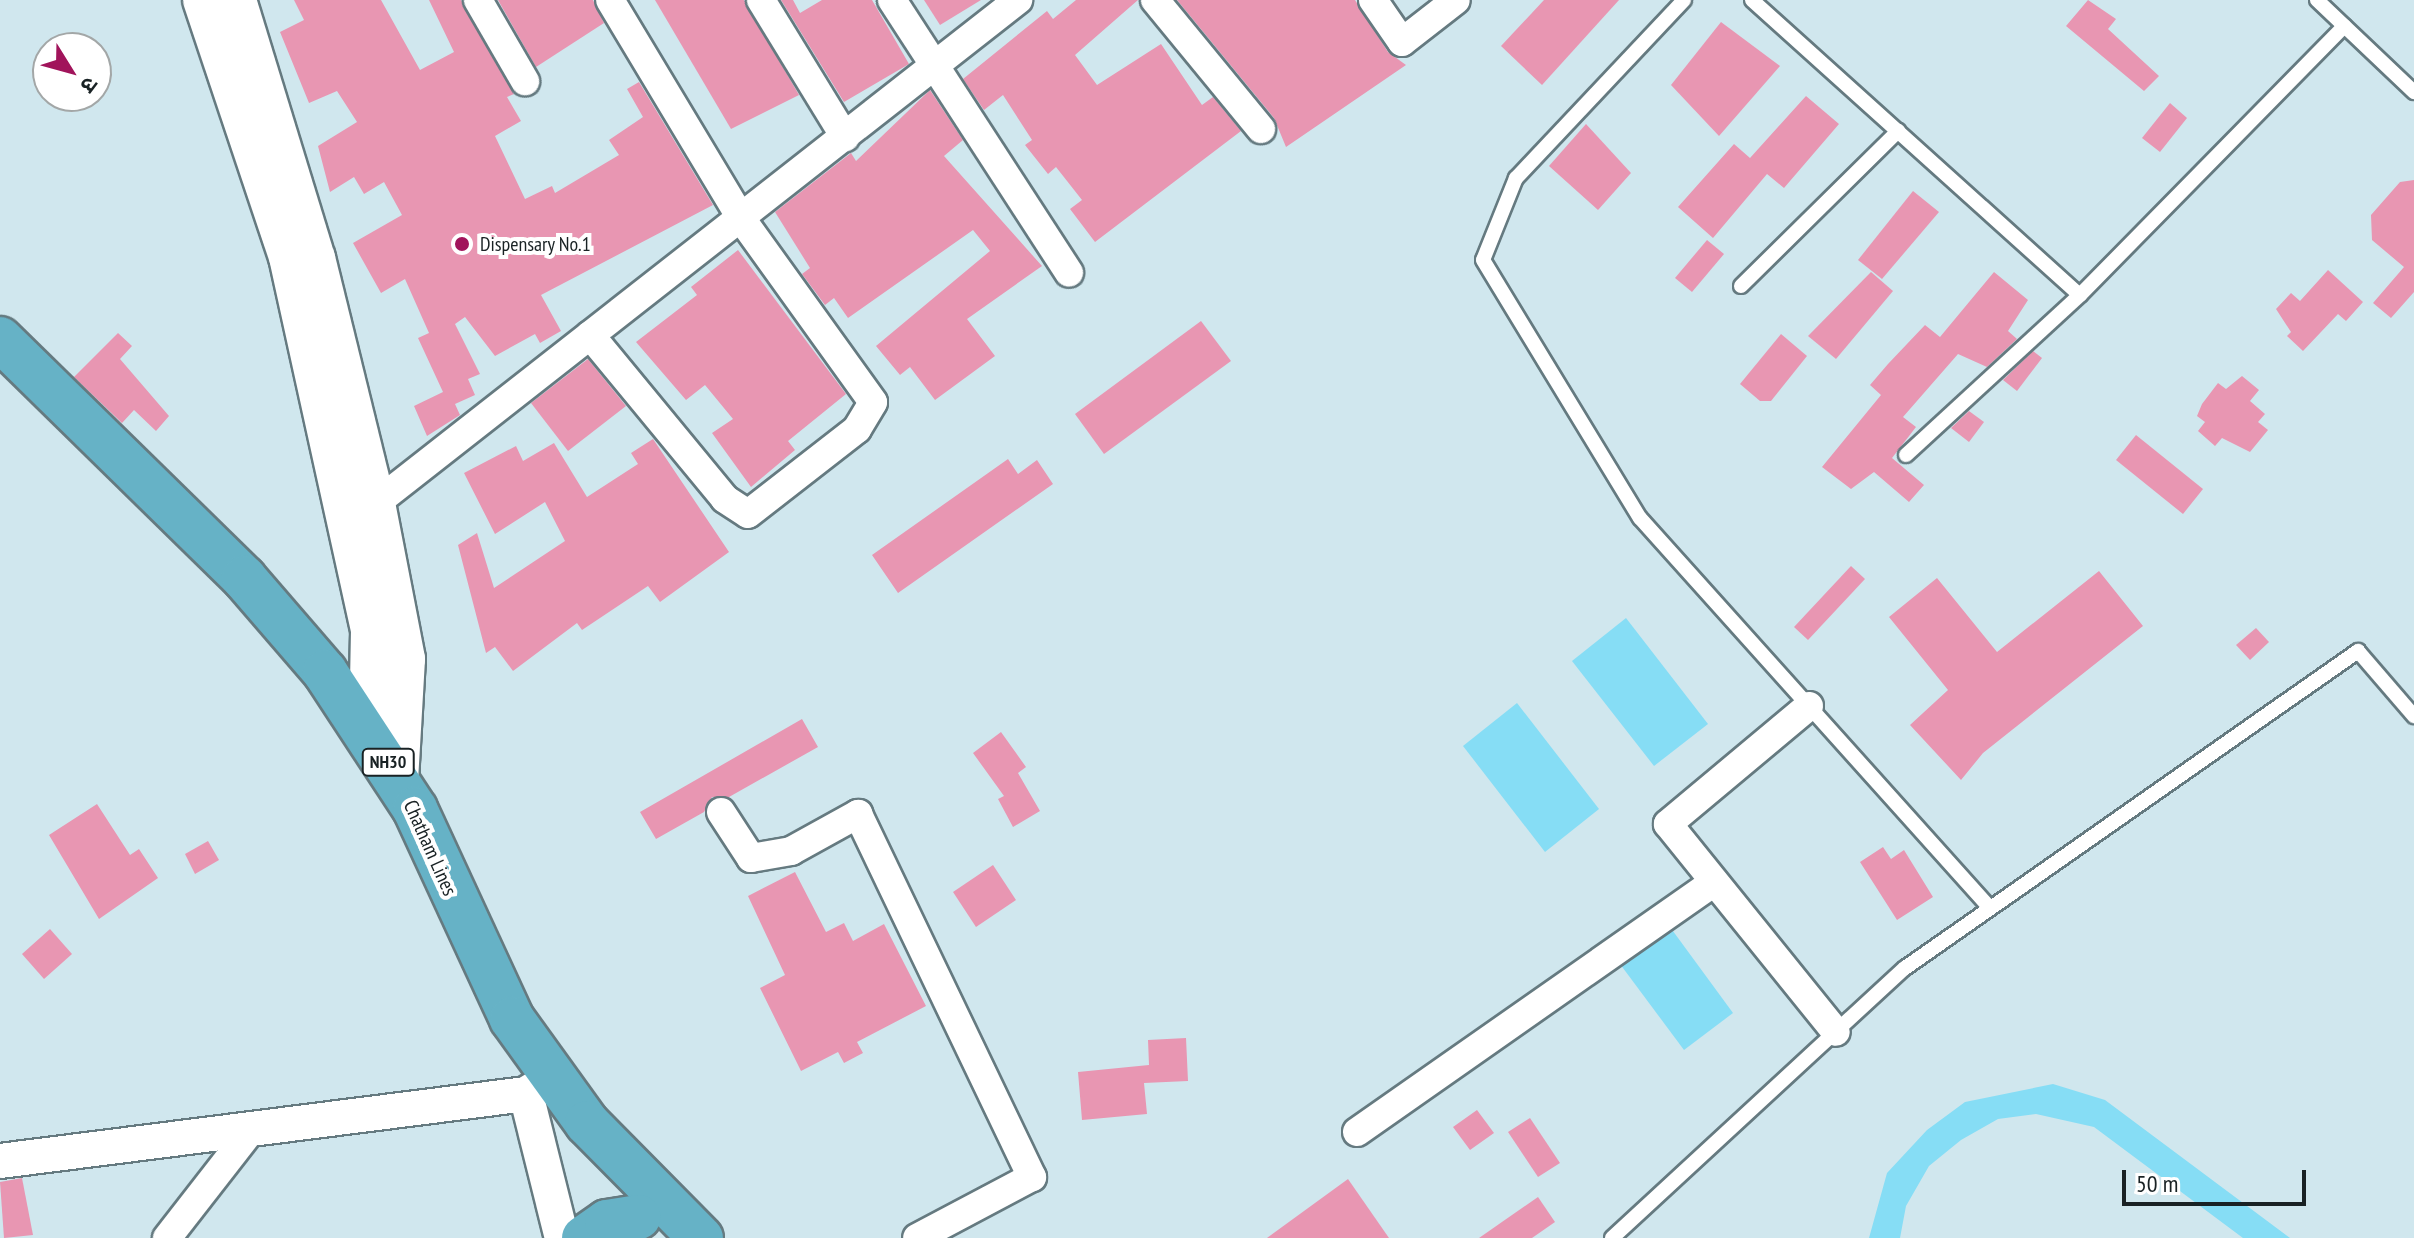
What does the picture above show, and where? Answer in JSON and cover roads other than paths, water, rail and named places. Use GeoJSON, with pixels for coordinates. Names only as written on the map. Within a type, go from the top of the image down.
{"type":"FeatureCollection","features":[{"type":"Feature","properties":{"kind":"highway","name":"Chatham Lines"},"geometry":{"type":"LineString","coordinates":[[0,339],[244,578],[368,731],[399,782],[539,1086],[701,1238]]}},
{"type":"Feature","properties":{"kind":"highway","name":"Chatham Lines"},"geometry":{"type":"LineString","coordinates":[[0,370],[200,568],[334,725],[369,777],[475,1010],[650,1228]]}},
{"type":"Feature","properties":{"kind":"highway"},"geometry":{"type":"LineString","coordinates":[[584,1238],[607,1222],[650,1228]]}},
{"type":"Feature","properties":{"kind":"main road"},"geometry":{"type":"LineString","coordinates":[[202,0],[288,257],[370,631],[368,731]]}},
{"type":"Feature","properties":{"kind":"main road"},"geometry":{"type":"LineString","coordinates":[[237,0],[316,258],[376,503],[406,659],[399,782]]}},
{"type":"Feature","properties":{"kind":"street"},"geometry":{"type":"LineString","coordinates":[[478,0],[525,81]]}},
{"type":"Feature","properties":{"kind":"street"},"geometry":{"type":"LineString","coordinates":[[590,335],[725,499],[748,514],[857,429],[873,402],[741,218],[610,0]]}},
{"type":"Feature","properties":{"kind":"street"},"geometry":{"type":"LineString","coordinates":[[761,0],[845,137]]}},
{"type":"Feature","properties":{"kind":"street"},"geometry":{"type":"LineString","coordinates":[[892,0],[1069,273]]}},
{"type":"Feature","properties":{"kind":"street"},"geometry":{"type":"LineString","coordinates":[[376,503],[1018,0]]}},
{"type":"Feature","properties":{"kind":"street"},"geometry":{"type":"LineString","coordinates":[[1155,0],[1261,129]]}},
{"type":"Feature","properties":{"kind":"street"},"geometry":{"type":"LineString","coordinates":[[1373,0],[1402,42],[1456,0]]}},
{"type":"Feature","properties":{"kind":"street"},"geometry":{"type":"LineString","coordinates":[[1809,706],[1668,824],[1836,1032]]}},
{"type":"Feature","properties":{"kind":"street"},"geometry":{"type":"LineString","coordinates":[[721,812],[751,858],[791,851],[858,814],[1032,1177],[917,1238]]}},
{"type":"Feature","properties":{"kind":"street"},"geometry":{"type":"LineString","coordinates":[[1357,1132],[1714,882]]}},
{"type":"Feature","properties":{"kind":"street"},"geometry":{"type":"LineString","coordinates":[[0,1161],[252,1129],[539,1086],[562,1238]]}},
{"type":"Feature","properties":{"kind":"street"},"geometry":{"type":"LineString","coordinates":[[167,1238],[252,1129]]}},
{"type":"Feature","properties":{"kind":"lane"},"geometry":{"type":"LineString","coordinates":[[1684,0],[1516,178],[1483,260],[1640,518],[1990,908]]}},
{"type":"Feature","properties":{"kind":"lane"},"geometry":{"type":"LineString","coordinates":[[1752,0],[2080,295]]}},
{"type":"Feature","properties":{"kind":"lane"},"geometry":{"type":"LineString","coordinates":[[2317,0],[2414,92]]}},
{"type":"Feature","properties":{"kind":"lane"},"geometry":{"type":"LineString","coordinates":[[1906,455],[2080,295],[2344,26]]}},
{"type":"Feature","properties":{"kind":"lane"},"geometry":{"type":"LineString","coordinates":[[1741,286],[1898,131]]}},
{"type":"Feature","properties":{"kind":"lane"},"geometry":{"type":"LineString","coordinates":[[1612,1238],[1905,968],[2358,651],[2411,706]]}},
{"type":"Feature","properties":{"kind":"place","name":"Dispensary No.1"},"geometry":{"type":"Point","coordinates":[462,244]}}]}
